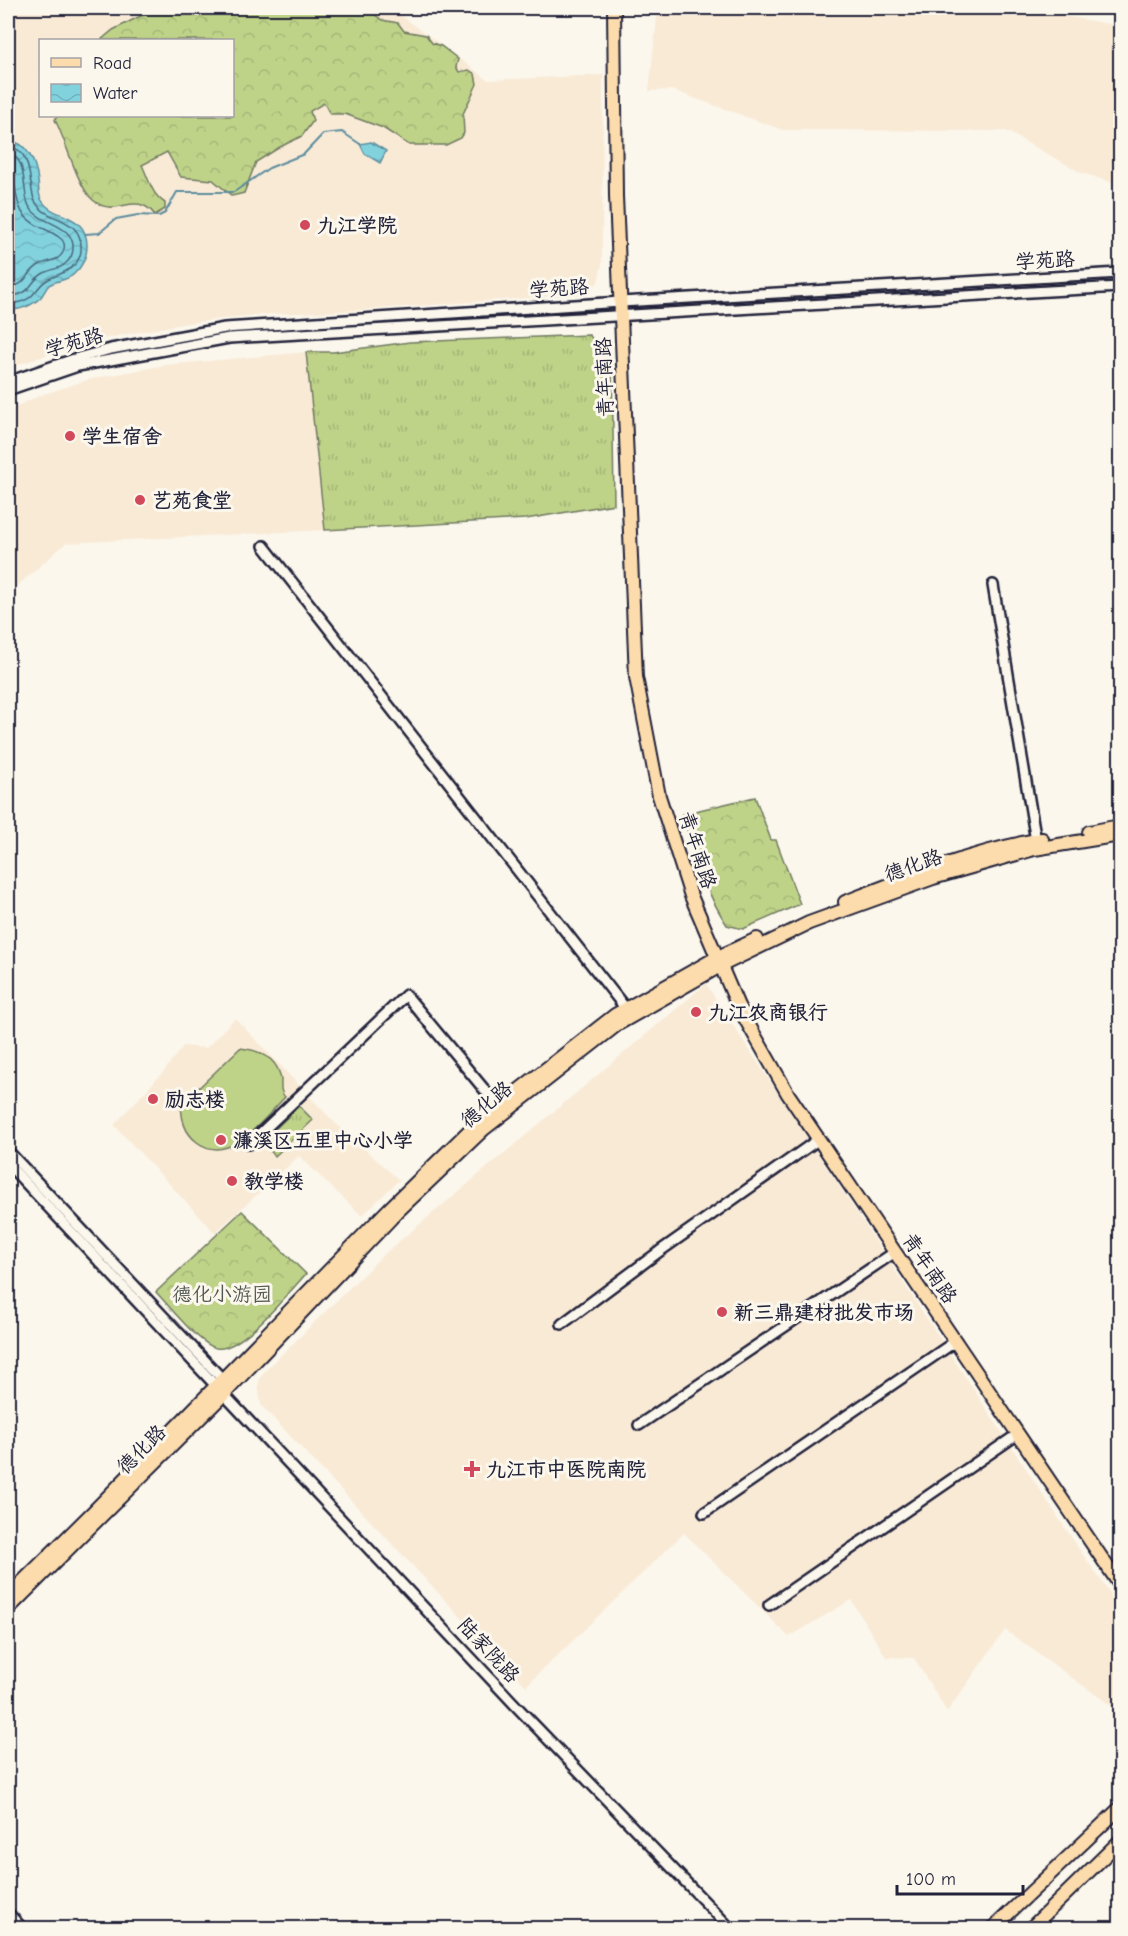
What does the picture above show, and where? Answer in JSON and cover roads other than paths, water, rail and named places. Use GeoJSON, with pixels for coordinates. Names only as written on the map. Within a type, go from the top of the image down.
{"type":"FeatureCollection","features":[{"type":"Feature","properties":{"kind":"main road","name":"青年南路"},"geometry":{"type":"LineString","coordinates":[[614,8],[616,196],[636,677],[660,796],[691,896],[743,1015],[788,1094],[1120,1585]]}},
{"type":"Feature","properties":{"kind":"main road","name":"德化路"},"geometry":{"type":"LineString","coordinates":[[8,1609],[223,1386],[389,1209],[477,1124],[615,1015],[808,916],[929,869],[1018,844],[1120,826]]}},
{"type":"Feature","properties":{"kind":"main road","name":"德化路"},"geometry":{"type":"LineString","coordinates":[[8,1596],[484,1129],[618,1024],[718,962],[809,923],[933,878],[1034,849],[1120,835]]}},
{"type":"Feature","properties":{"kind":"main road"},"geometry":{"type":"LineString","coordinates":[[993,1929],[1120,1808]]}},
{"type":"Feature","properties":{"kind":"main road"},"geometry":{"type":"LineString","coordinates":[[1030,1929],[1120,1841]]}},
{"type":"Feature","properties":{"kind":"street","name":"学苑路"},"geometry":{"type":"LineString","coordinates":[[8,382],[74,359],[102,352],[225,328],[1120,273]]}},
{"type":"Feature","properties":{"kind":"street","name":"学苑路"},"geometry":{"type":"LineString","coordinates":[[8,390],[78,366],[229,338],[1120,287]]}},
{"type":"Feature","properties":{"kind":"street"},"geometry":{"type":"LineString","coordinates":[[264,546],[626,1008]]}},
{"type":"Feature","properties":{"kind":"street"},"geometry":{"type":"LineString","coordinates":[[993,585],[1036,841]]}},
{"type":"Feature","properties":{"kind":"street"},"geometry":{"type":"LineString","coordinates":[[249,1144],[406,995],[498,1106]]}},
{"type":"Feature","properties":{"kind":"street"},"geometry":{"type":"LineString","coordinates":[[562,1324],[660,1251],[819,1139]]}},
{"type":"Feature","properties":{"kind":"street"},"geometry":{"type":"LineString","coordinates":[[8,1151],[223,1386]]}},
{"type":"Feature","properties":{"kind":"street"},"geometry":{"type":"LineString","coordinates":[[8,1164],[223,1386]]}},
{"type":"Feature","properties":{"kind":"street"},"geometry":{"type":"LineString","coordinates":[[639,1425],[895,1252]]}},
{"type":"Feature","properties":{"kind":"street"},"geometry":{"type":"LineString","coordinates":[[704,1513],[956,1341]]}},
{"type":"Feature","properties":{"kind":"street","name":"陆家陇路"},"geometry":{"type":"LineString","coordinates":[[223,1386],[518,1708],[730,1929]]}},
{"type":"Feature","properties":{"kind":"street"},"geometry":{"type":"LineString","coordinates":[[769,1605],[1018,1434]]}},
{"type":"Feature","properties":{"kind":"street"},"geometry":{"type":"LineString","coordinates":[[8,1913],[22,1929]]}},
{"type":"Feature","properties":{"kind":"water"},"geometry":{"type":"Polygon","coordinates":[[[8,140],[25,149],[33,160],[39,194],[46,206],[81,226],[87,245],[84,261],[74,274],[49,285],[41,297],[30,305],[8,310],[8,140]]]}},
{"type":"Feature","properties":{"kind":"water"},"geometry":{"type":"Polygon","coordinates":[[[371,142],[386,151],[380,163],[365,154],[360,144],[371,142]]]}},
{"type":"Feature","properties":{"kind":"waterway"},"geometry":{"type":"LineString","coordinates":[[85,234],[99,233],[116,219],[138,215],[159,216],[165,213],[177,192],[234,192],[269,168],[304,154],[323,134],[342,132],[360,144]]}},
{"type":"Feature","properties":{"kind":"place","name":"九江学院"},"geometry":{"type":"Point","coordinates":[305,225]}},
{"type":"Feature","properties":{"kind":"place","name":"学生宿舍"},"geometry":{"type":"Point","coordinates":[70,436]}},
{"type":"Feature","properties":{"kind":"place","name":"艺苑食堂"},"geometry":{"type":"Point","coordinates":[140,500]}},
{"type":"Feature","properties":{"kind":"place","name":"九江农商银行"},"geometry":{"type":"Point","coordinates":[696,1012]}},
{"type":"Feature","properties":{"kind":"place","name":"励志楼"},"geometry":{"type":"Point","coordinates":[153,1099]}},
{"type":"Feature","properties":{"kind":"place","name":"濂溪区五里中心小学"},"geometry":{"type":"Point","coordinates":[221,1140]}},
{"type":"Feature","properties":{"kind":"place","name":"教学楼"},"geometry":{"type":"Point","coordinates":[232,1181]}},
{"type":"Feature","properties":{"kind":"place","name":"新三鼎建材批发市场"},"geometry":{"type":"Point","coordinates":[722,1312]}},
{"type":"Feature","properties":{"kind":"place","name":"九江市中医院南院"},"geometry":{"type":"Point","coordinates":[472,1469]}},
{"type":"Feature","properties":{"kind":"park label","name":"德化小游园"},"geometry":{"type":"Point","coordinates":[222,1294]}}]}
